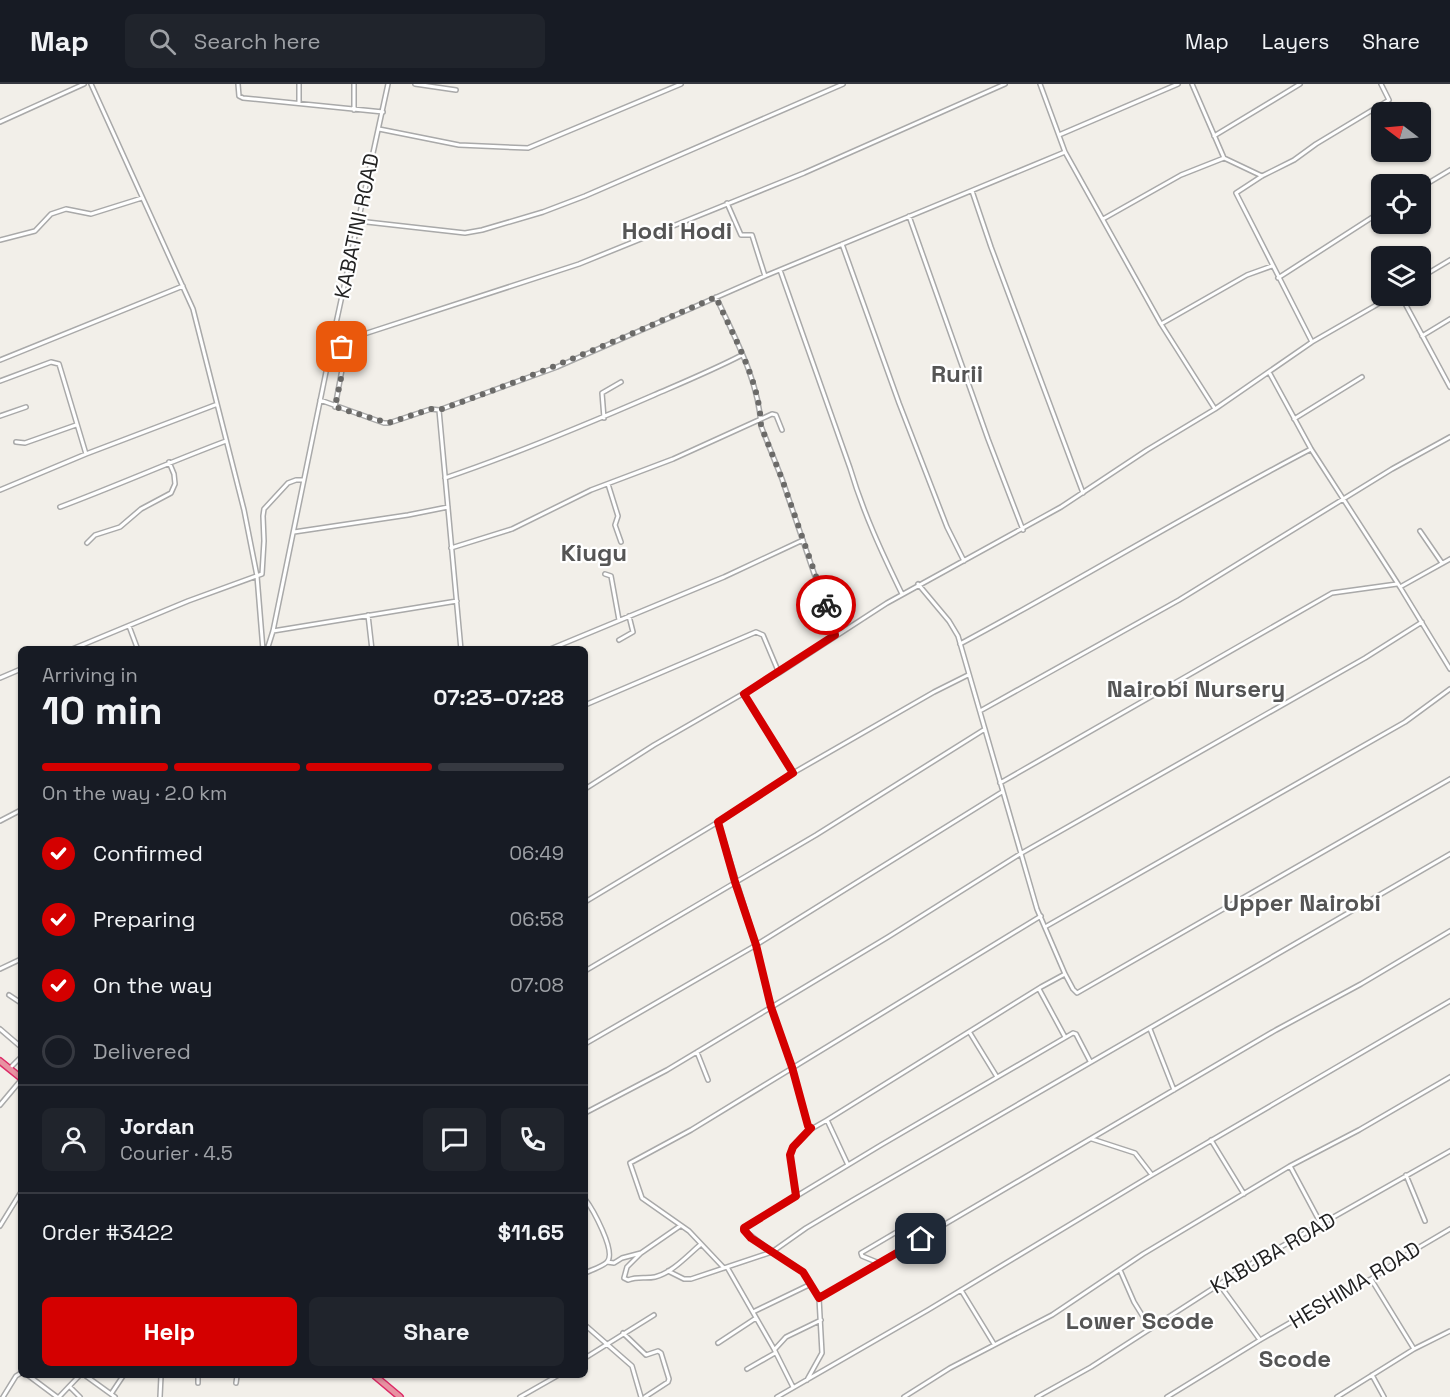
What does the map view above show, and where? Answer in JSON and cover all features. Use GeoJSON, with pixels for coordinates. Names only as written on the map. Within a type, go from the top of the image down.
{"type":"FeatureCollection","features":[{"type":"Feature","properties":{"kind":"highway"},"geometry":{"type":"LineString","coordinates":[[0,1061],[18,1076]]}},
{"type":"Feature","properties":{"kind":"highway"},"geometry":{"type":"LineString","coordinates":[[377,1378],[399,1397]]}},
{"type":"Feature","properties":{"kind":"street"},"geometry":{"type":"LineString","coordinates":[[0,122],[84,84]]}},
{"type":"Feature","properties":{"kind":"street"},"geometry":{"type":"LineString","coordinates":[[91,84],[193,309],[257,576],[265,646]]}},
{"type":"Feature","properties":{"kind":"street"},"geometry":{"type":"LineString","coordinates":[[238,84],[241,98],[383,112]]}},
{"type":"Feature","properties":{"kind":"street"},"geometry":{"type":"LineString","coordinates":[[299,84],[299,103]]}},
{"type":"Feature","properties":{"kind":"street"},"geometry":{"type":"LineString","coordinates":[[354,84],[354,110]]}},
{"type":"Feature","properties":{"kind":"street","name":"KABATINI ROAD"},"geometry":{"type":"LineString","coordinates":[[267,646],[273,631],[388,84]]}},
{"type":"Feature","properties":{"kind":"street"},"geometry":{"type":"LineString","coordinates":[[415,84],[456,90]]}},
{"type":"Feature","properties":{"kind":"street"},"geometry":{"type":"LineString","coordinates":[[379,129],[459,145],[528,148],[681,84]]}},
{"type":"Feature","properties":{"kind":"street"},"geometry":{"type":"LineString","coordinates":[[358,221],[465,233],[482,230],[543,212],[585,196],[843,84]]}},
{"type":"Feature","properties":{"kind":"street"},"geometry":{"type":"LineString","coordinates":[[339,340],[362,336],[579,264],[804,173],[1005,84]]}},
{"type":"Feature","properties":{"kind":"street"},"geometry":{"type":"LineString","coordinates":[[1040,84],[1065,152],[1161,324],[1215,409]]}},
{"type":"Feature","properties":{"kind":"street"},"geometry":{"type":"LineString","coordinates":[[1059,135],[1179,84]]}},
{"type":"Feature","properties":{"kind":"street"},"geometry":{"type":"LineString","coordinates":[[1193,84],[1224,158],[1262,177]]}},
{"type":"Feature","properties":{"kind":"street"},"geometry":{"type":"LineString","coordinates":[[1214,136],[1300,84]]}},
{"type":"Feature","properties":{"kind":"street"},"geometry":{"type":"LineString","coordinates":[[1312,342],[1236,193],[1294,160],[1389,100],[1381,84]]}},
{"type":"Feature","properties":{"kind":"street"},"geometry":{"type":"LineString","coordinates":[[320,400],[335,407],[388,423],[431,409],[439,410],[557,367],[909,215],[1065,152]]}},
{"type":"Feature","properties":{"kind":"street"},"geometry":{"type":"LineString","coordinates":[[1102,219],[1181,175],[1224,158]]}},
{"type":"Feature","properties":{"kind":"street"},"geometry":{"type":"LineString","coordinates":[[1431,181],[1450,170]]}},
{"type":"Feature","properties":{"kind":"street"},"geometry":{"type":"LineString","coordinates":[[972,191],[1083,493]]}},
{"type":"Feature","properties":{"kind":"street"},"geometry":{"type":"LineString","coordinates":[[0,240],[35,231],[51,214],[66,209],[91,214],[142,198]]}},
{"type":"Feature","properties":{"kind":"street"},"geometry":{"type":"LineString","coordinates":[[727,203],[741,235],[752,235],[765,276]]}},
{"type":"Feature","properties":{"kind":"street"},"geometry":{"type":"LineString","coordinates":[[909,215],[988,439],[1023,530]]}},
{"type":"Feature","properties":{"kind":"street"},"geometry":{"type":"LineString","coordinates":[[1278,278],[1371,218]]}},
{"type":"Feature","properties":{"kind":"street"},"geometry":{"type":"LineString","coordinates":[[842,244],[946,527],[964,561]]}},
{"type":"Feature","properties":{"kind":"street"},"geometry":{"type":"LineString","coordinates":[[1431,271],[1450,260]]}},
{"type":"Feature","properties":{"kind":"street"},"geometry":{"type":"LineString","coordinates":[[1161,324],[1247,275],[1272,266]]}},
{"type":"Feature","properties":{"kind":"street"},"geometry":{"type":"LineString","coordinates":[[780,270],[859,498],[902,594]]}},
{"type":"Feature","properties":{"kind":"street"},"geometry":{"type":"LineString","coordinates":[[0,360],[183,286]]}},
{"type":"Feature","properties":{"kind":"street"},"geometry":{"type":"LineString","coordinates":[[716,297],[753,380],[760,409],[761,426],[835,635]]}},
{"type":"Feature","properties":{"kind":"street"},"geometry":{"type":"LineString","coordinates":[[588,787],[654,745],[779,673],[835,635],[918,584],[1023,530],[1215,409],[1312,342],[1375,306]]}},
{"type":"Feature","properties":{"kind":"street"},"geometry":{"type":"LineString","coordinates":[[1406,306],[1450,387]]}},
{"type":"Feature","properties":{"kind":"street"},"geometry":{"type":"LineString","coordinates":[[1422,336],[1450,320]]}},
{"type":"Feature","properties":{"kind":"street"},"geometry":{"type":"LineString","coordinates":[[335,328],[344,352],[335,407]]}},
{"type":"Feature","properties":{"kind":"street"},"geometry":{"type":"LineString","coordinates":[[445,478],[604,418],[705,374],[742,355]]}},
{"type":"Feature","properties":{"kind":"street"},"geometry":{"type":"LineString","coordinates":[[0,381],[51,362],[59,364],[86,454]]}},
{"type":"Feature","properties":{"kind":"street"},"geometry":{"type":"LineString","coordinates":[[1269,372],[1311,449],[1450,669]]}},
{"type":"Feature","properties":{"kind":"street"},"geometry":{"type":"LineString","coordinates":[[1294,419],[1362,377]]}},
{"type":"Feature","properties":{"kind":"street"},"geometry":{"type":"LineString","coordinates":[[604,418],[602,393],[621,382]]}},
{"type":"Feature","properties":{"kind":"street"},"geometry":{"type":"LineString","coordinates":[[0,490],[86,454],[215,405]]}},
{"type":"Feature","properties":{"kind":"street"},"geometry":{"type":"LineString","coordinates":[[0,416],[26,407]]}},
{"type":"Feature","properties":{"kind":"street"},"geometry":{"type":"LineString","coordinates":[[439,410],[461,646]]}},
{"type":"Feature","properties":{"kind":"street"},"geometry":{"type":"LineString","coordinates":[[451,548],[512,529],[574,498],[673,459],[775,414],[782,430]]}},
{"type":"Feature","properties":{"kind":"street"},"geometry":{"type":"LineString","coordinates":[[16,442],[25,443],[76,425]]}},
{"type":"Feature","properties":{"kind":"street"},"geometry":{"type":"LineString","coordinates":[[980,711],[1149,618],[1392,469],[1450,437]]}},
{"type":"Feature","properties":{"kind":"street"},"geometry":{"type":"LineString","coordinates":[[60,507],[226,441]]}},
{"type":"Feature","properties":{"kind":"street"},"geometry":{"type":"LineString","coordinates":[[960,644],[1311,449]]}},
{"type":"Feature","properties":{"kind":"street"},"geometry":{"type":"LineString","coordinates":[[87,543],[95,535],[120,527],[141,509],[171,493],[176,484],[169,462]]}},
{"type":"Feature","properties":{"kind":"street"},"geometry":{"type":"LineString","coordinates":[[80,646],[188,601],[262,574],[264,509],[288,483],[304,480]]}},
{"type":"Feature","properties":{"kind":"street"},"geometry":{"type":"LineString","coordinates":[[608,484],[618,516],[615,525],[621,542]]}},
{"type":"Feature","properties":{"kind":"street"},"geometry":{"type":"LineString","coordinates":[[294,532],[448,507]]}},
{"type":"Feature","properties":{"kind":"street"},"geometry":{"type":"LineString","coordinates":[[1420,531],[1442,563]]}},
{"type":"Feature","properties":{"kind":"street"},"geometry":{"type":"LineString","coordinates":[[558,646],[724,577],[803,540]]}},
{"type":"Feature","properties":{"kind":"street"},"geometry":{"type":"LineString","coordinates":[[1400,587],[1450,559]]}},
{"type":"Feature","properties":{"kind":"street"},"geometry":{"type":"LineString","coordinates":[[605,574],[611,576],[619,620]]}},
{"type":"Feature","properties":{"kind":"street"},"geometry":{"type":"LineString","coordinates":[[918,584],[954,627],[986,729],[1020,854],[1045,927],[1065,974],[1077,993],[1450,779]]}},
{"type":"Feature","properties":{"kind":"street"},"geometry":{"type":"LineString","coordinates":[[1000,783],[1332,593],[1397,584]]}},
{"type":"Feature","properties":{"kind":"street"},"geometry":{"type":"LineString","coordinates":[[273,631],[457,601]]}},
{"type":"Feature","properties":{"kind":"street"},"geometry":{"type":"LineString","coordinates":[[368,615],[372,646]]}},
{"type":"Feature","properties":{"kind":"street"},"geometry":{"type":"LineString","coordinates":[[619,640],[633,632],[629,616]]}},
{"type":"Feature","properties":{"kind":"street"},"geometry":{"type":"LineString","coordinates":[[588,1111],[668,1070],[1020,854],[1365,658],[1422,622]]}},
{"type":"Feature","properties":{"kind":"street"},"geometry":{"type":"LineString","coordinates":[[129,626],[136,646]]}},
{"type":"Feature","properties":{"kind":"street"},"geometry":{"type":"LineString","coordinates":[[588,704],[756,632],[763,635],[779,673]]}},
{"type":"Feature","properties":{"kind":"street"},"geometry":{"type":"LineString","coordinates":[[0,678],[18,670]]}},
{"type":"Feature","properties":{"kind":"street"},"geometry":{"type":"LineString","coordinates":[[588,900],[718,822],[793,773],[968,675]]}},
{"type":"Feature","properties":{"kind":"street"},"geometry":{"type":"LineString","coordinates":[[1045,927],[1397,727],[1450,689]]}},
{"type":"Feature","properties":{"kind":"street"},"geometry":{"type":"LineString","coordinates":[[744,694],[793,773]]}},
{"type":"Feature","properties":{"kind":"street"},"geometry":{"type":"LineString","coordinates":[[588,969],[816,835],[986,729]]}},
{"type":"Feature","properties":{"kind":"street"},"geometry":{"type":"LineString","coordinates":[[588,1042],[756,945],[1002,792]]}},
{"type":"Feature","properties":{"kind":"street"},"geometry":{"type":"LineString","coordinates":[[0,821],[18,812]]}},
{"type":"Feature","properties":{"kind":"street"},"geometry":{"type":"LineString","coordinates":[[718,822],[756,945],[771,1007],[792,1067],[808,1126],[811,1128]]}},
{"type":"Feature","properties":{"kind":"street"},"geometry":{"type":"LineString","coordinates":[[668,1271],[689,1280],[772,1252],[825,1217],[1090,1061],[1150,1029],[1450,854]]}},
{"type":"Feature","properties":{"kind":"street"},"geometry":{"type":"LineString","coordinates":[[793,1387],[753,1312],[725,1267],[689,1231],[642,1198],[630,1163],[691,1130],[792,1067],[833,1045],[1041,916]]}},
{"type":"Feature","properties":{"kind":"street"},"geometry":{"type":"LineString","coordinates":[[819,1298],[1450,931]]}},
{"type":"Feature","properties":{"kind":"street"},"geometry":{"type":"LineString","coordinates":[[0,969],[18,960]]}},
{"type":"Feature","properties":{"kind":"street"},"geometry":{"type":"LineString","coordinates":[[796,1196],[790,1155],[793,1147],[811,1128],[1065,974]]}},
{"type":"Feature","properties":{"kind":"street"},"geometry":{"type":"LineString","coordinates":[[1039,988],[1065,1037]]}},
{"type":"Feature","properties":{"kind":"street"},"geometry":{"type":"LineString","coordinates":[[9,995],[18,1000]]}},
{"type":"Feature","properties":{"kind":"street"},"geometry":{"type":"LineString","coordinates":[[777,1397],[1450,1001]]}},
{"type":"Feature","properties":{"kind":"street"},"geometry":{"type":"LineString","coordinates":[[0,1029],[18,1044]]}},
{"type":"Feature","properties":{"kind":"street"},"geometry":{"type":"LineString","coordinates":[[1150,1029],[1174,1090]]}},
{"type":"Feature","properties":{"kind":"street"},"geometry":{"type":"LineString","coordinates":[[970,1033],[997,1078]]}},
{"type":"Feature","properties":{"kind":"street"},"geometry":{"type":"LineString","coordinates":[[806,1381],[822,1353],[819,1298],[803,1272],[751,1238],[744,1228],[1073,1033],[1076,1034],[1090,1061]]}},
{"type":"Feature","properties":{"kind":"street"},"geometry":{"type":"LineString","coordinates":[[697,1052],[708,1080]]}},
{"type":"Feature","properties":{"kind":"street"},"geometry":{"type":"LineString","coordinates":[[9,1069],[18,1060]]}},
{"type":"Feature","properties":{"kind":"street"},"geometry":{"type":"LineString","coordinates":[[904,1397],[950,1368],[1052,1314],[1290,1166],[1359,1130],[1450,1077]]}},
{"type":"Feature","properties":{"kind":"street"},"geometry":{"type":"LineString","coordinates":[[0,1105],[18,1083]]}},
{"type":"Feature","properties":{"kind":"street"},"geometry":{"type":"LineString","coordinates":[[827,1120],[848,1165]]}},
{"type":"Feature","properties":{"kind":"street"},"geometry":{"type":"LineString","coordinates":[[1091,1139],[1135,1153],[1152,1175]]}},
{"type":"Feature","properties":{"kind":"street"},"geometry":{"type":"LineString","coordinates":[[1211,1140],[1244,1194]]}},
{"type":"Feature","properties":{"kind":"street","name":"KABUBA ROAD"},"geometry":{"type":"LineString","coordinates":[[1037,1397],[1091,1367],[1219,1284],[1450,1151]]}},
{"type":"Feature","properties":{"kind":"street"},"geometry":{"type":"LineString","coordinates":[[1290,1166],[1321,1224]]}},
{"type":"Feature","properties":{"kind":"street"},"geometry":{"type":"LineString","coordinates":[[1406,1175],[1425,1221]]}},
{"type":"Feature","properties":{"kind":"street"},"geometry":{"type":"LineString","coordinates":[[0,1226],[18,1197]]}},
{"type":"Feature","properties":{"kind":"street"},"geometry":{"type":"LineString","coordinates":[[588,1204],[598,1219],[607,1243],[609,1258],[607,1262]]}},
{"type":"Feature","properties":{"kind":"street"},"geometry":{"type":"LineString","coordinates":[[680,1226],[641,1253],[624,1274],[624,1278],[628,1280],[636,1277],[654,1278],[668,1271],[701,1244]]}},
{"type":"Feature","properties":{"kind":"street","name":"HESHIMA ROAD"},"geometry":{"type":"LineString","coordinates":[[1167,1397],[1340,1294],[1371,1279],[1411,1251],[1450,1229]]}},
{"type":"Feature","properties":{"kind":"street"},"geometry":{"type":"LineString","coordinates":[[879,1263],[862,1256],[862,1251],[900,1230]]}},
{"type":"Feature","properties":{"kind":"street"},"geometry":{"type":"LineString","coordinates":[[588,1272],[607,1262],[614,1263],[641,1253]]}},
{"type":"Feature","properties":{"kind":"street"},"geometry":{"type":"LineString","coordinates":[[632,1255],[634,1260]]}},
{"type":"Feature","properties":{"kind":"street"},"geometry":{"type":"LineString","coordinates":[[1120,1270],[1134,1302],[1150,1328]]}},
{"type":"Feature","properties":{"kind":"street"},"geometry":{"type":"LineString","coordinates":[[1371,1279],[1414,1349]]}},
{"type":"Feature","properties":{"kind":"street"},"geometry":{"type":"LineString","coordinates":[[753,1312],[811,1284]]}},
{"type":"Feature","properties":{"kind":"street"},"geometry":{"type":"LineString","coordinates":[[1219,1284],[1260,1341]]}},
{"type":"Feature","properties":{"kind":"street"},"geometry":{"type":"LineString","coordinates":[[961,1290],[994,1344]]}},
{"type":"Feature","properties":{"kind":"street"},"geometry":{"type":"LineString","coordinates":[[588,1356],[654,1315]]}},
{"type":"Feature","properties":{"kind":"street"},"geometry":{"type":"LineString","coordinates":[[718,1343],[756,1318]]}},
{"type":"Feature","properties":{"kind":"street"},"geometry":{"type":"LineString","coordinates":[[747,1369],[775,1351],[786,1337],[821,1320]]}},
{"type":"Feature","properties":{"kind":"street"},"geometry":{"type":"LineString","coordinates":[[588,1327],[632,1366],[643,1397],[668,1383],[669,1379],[661,1353],[658,1351],[646,1355],[623,1333]]}},
{"type":"Feature","properties":{"kind":"street"},"geometry":{"type":"LineString","coordinates":[[1337,1397],[1414,1349],[1450,1331]]}},
{"type":"Feature","properties":{"kind":"street"},"geometry":{"type":"LineString","coordinates":[[3,1397],[18,1374]]}},
{"type":"Feature","properties":{"kind":"street"},"geometry":{"type":"LineString","coordinates":[[1372,1375],[1384,1397]]}},
{"type":"Feature","properties":{"kind":"street"},"geometry":{"type":"LineString","coordinates":[[32,1378],[58,1397],[77,1378]]}},
{"type":"Feature","properties":{"kind":"street"},"geometry":{"type":"LineString","coordinates":[[89,1378],[115,1397]]}},
{"type":"Feature","properties":{"kind":"street"},"geometry":{"type":"LineString","coordinates":[[111,1394],[122,1378]]}},
{"type":"Feature","properties":{"kind":"street"},"geometry":{"type":"LineString","coordinates":[[160,1397],[161,1378]]}},
{"type":"Feature","properties":{"kind":"street"},"geometry":{"type":"LineString","coordinates":[[198,1378],[198,1383]]}},
{"type":"Feature","properties":{"kind":"street"},"geometry":{"type":"LineString","coordinates":[[237,1378],[237,1383]]}},
{"type":"Feature","properties":{"kind":"street"},"geometry":{"type":"LineString","coordinates":[[520,1397],[553,1378]]}},
{"type":"Feature","properties":{"kind":"street"},"geometry":{"type":"LineString","coordinates":[[70,1387],[80,1397]]}},
{"type":"Feature","properties":{"kind":"way so far"},"geometry":{"type":"LineString","coordinates":[[342,347],[344,364],[335,407],[388,423],[431,409],[439,410],[501,389],[589,354],[716,297],[753,380],[762,417],[761,426],[826,605]]}},
{"type":"Feature","properties":{"kind":"district","name":"Hodi Hodi"},"geometry":{"type":"Point","coordinates":[677,231]}},
{"type":"Feature","properties":{"kind":"district","name":"Rurii"},"geometry":{"type":"Point","coordinates":[957,374]}},
{"type":"Feature","properties":{"kind":"district","name":"Kiugu"},"geometry":{"type":"Point","coordinates":[594,553]}},
{"type":"Feature","properties":{"kind":"district","name":"Nairobi Nursery"},"geometry":{"type":"Point","coordinates":[1196,689]}},
{"type":"Feature","properties":{"kind":"district","name":"Upper Nairobi"},"geometry":{"type":"Point","coordinates":[1302,903]}},
{"type":"Feature","properties":{"kind":"district","name":"Lower Scode"},"geometry":{"type":"Point","coordinates":[1140,1321]}},
{"type":"Feature","properties":{"kind":"district","name":"Scode"},"geometry":{"type":"Point","coordinates":[1295,1359]}},
{"type":"Feature","properties":{"kind":"route"},"geometry":{"type":"LineString","coordinates":[[826,605],[835,635],[744,694],[793,773],[718,822],[756,945],[771,1007],[792,1067],[808,1126],[811,1128],[793,1147],[790,1155],[796,1196],[744,1230],[751,1238],[803,1272],[819,1298],[921,1239]]}}]}
